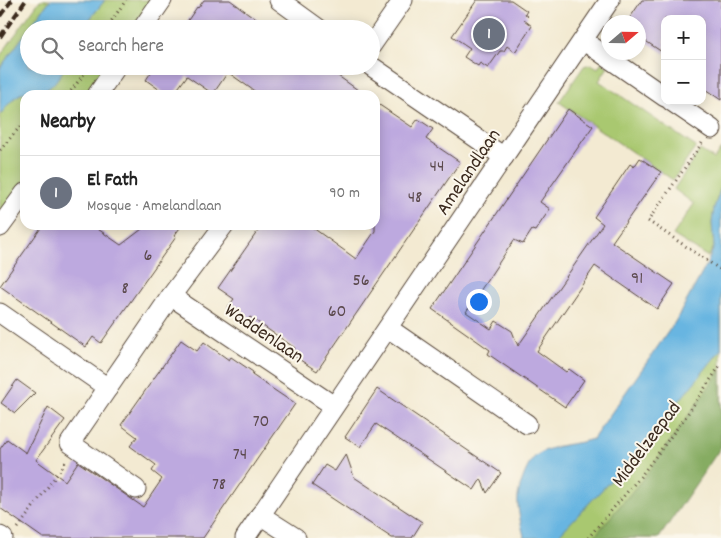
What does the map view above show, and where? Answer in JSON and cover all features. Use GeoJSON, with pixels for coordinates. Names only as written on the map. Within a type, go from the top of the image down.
{"type":"FeatureCollection","features":[{"type":"Feature","properties":{"kind":"street"},"geometry":{"type":"LineString","coordinates":[[148,20],[162,0]]}},
{"type":"Feature","properties":{"kind":"street"},"geometry":{"type":"LineString","coordinates":[[279,0],[307,20]]}},
{"type":"Feature","properties":{"kind":"street"},"geometry":{"type":"LineString","coordinates":[[380,33],[403,0]]}},
{"type":"Feature","properties":{"kind":"street","name":"Amelandlaan"},"geometry":{"type":"LineString","coordinates":[[245,538],[584,41],[610,0]]}},
{"type":"Feature","properties":{"kind":"street"},"geometry":{"type":"LineString","coordinates":[[584,41],[661,94]]}},
{"type":"Feature","properties":{"kind":"street"},"geometry":{"type":"LineString","coordinates":[[380,72],[504,157]]}},
{"type":"Feature","properties":{"kind":"street"},"geometry":{"type":"LineString","coordinates":[[100,90],[111,75]]}},
{"type":"Feature","properties":{"kind":"street"},"geometry":{"type":"LineString","coordinates":[[677,105],[712,129]]}},
{"type":"Feature","properties":{"kind":"street"},"geometry":{"type":"LineString","coordinates":[[0,227],[20,200]]}},
{"type":"Feature","properties":{"kind":"street"},"geometry":{"type":"LineString","coordinates":[[136,489],[70,444],[171,296],[220,230]]}},
{"type":"Feature","properties":{"kind":"street","name":"Waddenlaan"},"geometry":{"type":"LineString","coordinates":[[171,296],[334,406]]}},
{"type":"Feature","properties":{"kind":"street"},"geometry":{"type":"LineString","coordinates":[[0,313],[108,388]]}},
{"type":"Feature","properties":{"kind":"street"},"geometry":{"type":"LineString","coordinates":[[388,328],[527,424]]}},
{"type":"Feature","properties":{"kind":"street"},"geometry":{"type":"LineString","coordinates":[[260,515],[296,538]]}},
{"type":"Feature","properties":{"kind":"path"},"geometry":{"type":"LineString","coordinates":[[112,20],[126,0]]}},
{"type":"Feature","properties":{"kind":"path"},"geometry":{"type":"LineString","coordinates":[[72,90],[83,75]]}},
{"type":"Feature","properties":{"kind":"path"},"geometry":{"type":"LineString","coordinates":[[0,150],[20,127]]}},
{"type":"Feature","properties":{"kind":"path"},"geometry":{"type":"LineString","coordinates":[[712,129],[648,221],[721,270]]}},
{"type":"Feature","properties":{"kind":"path","name":"Middelzeepad"},"geometry":{"type":"LineString","coordinates":[[588,538],[640,477],[721,364]]}},
{"type":"Feature","properties":{"kind":"path"},"geometry":{"type":"LineString","coordinates":[[6,535],[77,448]]}},
{"type":"Feature","properties":{"kind":"green space"},"geometry":{"type":"Polygon","coordinates":[[[40,0],[50,0],[35,20],[26,20],[40,0]]]}},
{"type":"Feature","properties":{"kind":"green space"},"geometry":{"type":"Polygon","coordinates":[[[105,0],[153,0],[139,20],[89,20],[105,0]]]}},
{"type":"Feature","properties":{"kind":"green space"},"geometry":{"type":"Polygon","coordinates":[[[20,28],[20,41],[0,68],[0,56],[20,28]]]}},
{"type":"Feature","properties":{"kind":"green space"},"geometry":{"type":"Polygon","coordinates":[[[602,62],[608,67],[599,81],[696,147],[673,180],[559,102],[584,66],[591,64],[598,68],[602,62]]]}},
{"type":"Feature","properties":{"kind":"green space"},"geometry":{"type":"Polygon","coordinates":[[[59,75],[100,75],[89,90],[45,90],[49,88],[59,75]]]}},
{"type":"Feature","properties":{"kind":"green space"},"geometry":{"type":"Polygon","coordinates":[[[20,95],[20,187],[0,215],[0,115],[10,101],[20,95]]]}},
{"type":"Feature","properties":{"kind":"green space"},"geometry":{"type":"Polygon","coordinates":[[[721,149],[721,187],[714,208],[712,223],[714,247],[708,257],[673,235],[694,204],[674,189],[700,150],[714,159],[721,149]]]}},
{"type":"Feature","properties":{"kind":"green space"},"geometry":{"type":"Polygon","coordinates":[[[721,259],[721,445],[658,538],[527,538],[721,259]]]}},
{"type":"Feature","properties":{"kind":"green space"},"geometry":{"type":"Polygon","coordinates":[[[721,370],[721,447],[659,538],[593,538],[646,475],[721,370]]]}},
{"type":"Feature","properties":{"kind":"water"},"geometry":{"type":"Polygon","coordinates":[[[50,0],[105,0],[89,20],[35,20],[50,0]]]}},
{"type":"Feature","properties":{"kind":"water"},"geometry":{"type":"Polygon","coordinates":[[[20,41],[20,75],[60,75],[51,86],[44,90],[20,90],[20,94],[12,100],[0,115],[0,68],[20,41]]]}},
{"type":"Feature","properties":{"kind":"water"},"geometry":{"type":"Polygon","coordinates":[[[721,187],[721,350],[634,456],[556,538],[523,538],[518,497],[527,468],[534,458],[543,451],[593,439],[675,322],[706,266],[714,247],[712,223],[714,208],[721,187]]]}},
{"type":"Feature","properties":{"kind":"building"},"geometry":{"type":"Polygon","coordinates":[[[204,0],[230,0],[258,20],[188,20],[204,0]]]}},
{"type":"Feature","properties":{"kind":"building"},"geometry":{"type":"Polygon","coordinates":[[[477,0],[511,0],[527,11],[525,14],[528,16],[524,20],[532,26],[515,52],[507,46],[504,51],[500,51],[488,68],[480,63],[478,66],[464,57],[470,48],[452,36],[477,0]]]}},
{"type":"Feature","properties":{"kind":"building"},"geometry":{"type":"Polygon","coordinates":[[[642,0],[721,0],[721,100],[706,90],[706,15],[661,15],[661,51],[646,41],[646,15],[632,15],[642,0]]]}},
{"type":"Feature","properties":{"kind":"building"},"geometry":{"type":"Polygon","coordinates":[[[149,75],[226,75],[216,90],[207,90],[187,76],[177,90],[160,90],[146,80],[149,75]]]}},
{"type":"Feature","properties":{"kind":"building"},"geometry":{"type":"Polygon","coordinates":[[[232,75],[337,75],[358,90],[253,90],[232,75]]]}},
{"type":"Feature","properties":{"kind":"building"},"geometry":{"type":"Polygon","coordinates":[[[380,105],[412,127],[418,119],[433,129],[426,139],[460,162],[317,371],[291,354],[295,348],[250,317],[247,322],[227,308],[234,299],[218,288],[259,230],[316,230],[356,259],[375,231],[380,230],[380,105]]]}},
{"type":"Feature","properties":{"kind":"building"},"geometry":{"type":"Polygon","coordinates":[[[568,109],[593,126],[540,202],[550,209],[535,231],[532,230],[523,244],[514,240],[466,312],[491,329],[496,321],[512,331],[518,346],[603,224],[594,217],[630,164],[634,167],[640,158],[661,172],[612,242],[674,284],[657,309],[595,266],[537,351],[566,372],[569,369],[584,380],[565,407],[488,354],[490,350],[432,309],[568,109]]]}},
{"type":"Feature","properties":{"kind":"building"},"geometry":{"type":"Polygon","coordinates":[[[39,230],[99,230],[121,245],[141,230],[178,230],[174,236],[176,237],[101,343],[93,337],[86,347],[0,286],[39,230]]]}},
{"type":"Feature","properties":{"kind":"building"},"geometry":{"type":"Polygon","coordinates":[[[181,340],[197,351],[204,342],[229,360],[231,357],[253,372],[252,375],[295,404],[203,538],[43,538],[0,508],[0,449],[7,439],[26,453],[48,407],[65,420],[36,460],[65,481],[78,462],[143,507],[162,479],[152,471],[156,465],[130,446],[137,437],[121,425],[181,340]]]}},
{"type":"Feature","properties":{"kind":"building"},"geometry":{"type":"Polygon","coordinates":[[[17,380],[35,393],[15,413],[1,403],[17,380]]]}},
{"type":"Feature","properties":{"kind":"building"},"geometry":{"type":"Polygon","coordinates":[[[377,389],[501,473],[487,493],[481,479],[474,490],[376,424],[360,447],[345,437],[377,389]]]}},
{"type":"Feature","properties":{"kind":"building"},"geometry":{"type":"Polygon","coordinates":[[[346,454],[354,477],[422,522],[412,538],[392,538],[312,485],[325,465],[335,471],[346,454]]]}},
{"type":"Feature","properties":{"kind":"railway"},"geometry":{"type":"LineString","coordinates":[[0,16],[12,0]]}},
{"type":"Feature","properties":{"kind":"railway"},"geometry":{"type":"LineString","coordinates":[[0,37],[26,0]]}},
{"type":"Feature","properties":{"kind":"place","name":"El Fath"},"geometry":{"type":"Point","coordinates":[489,34]}}]}
